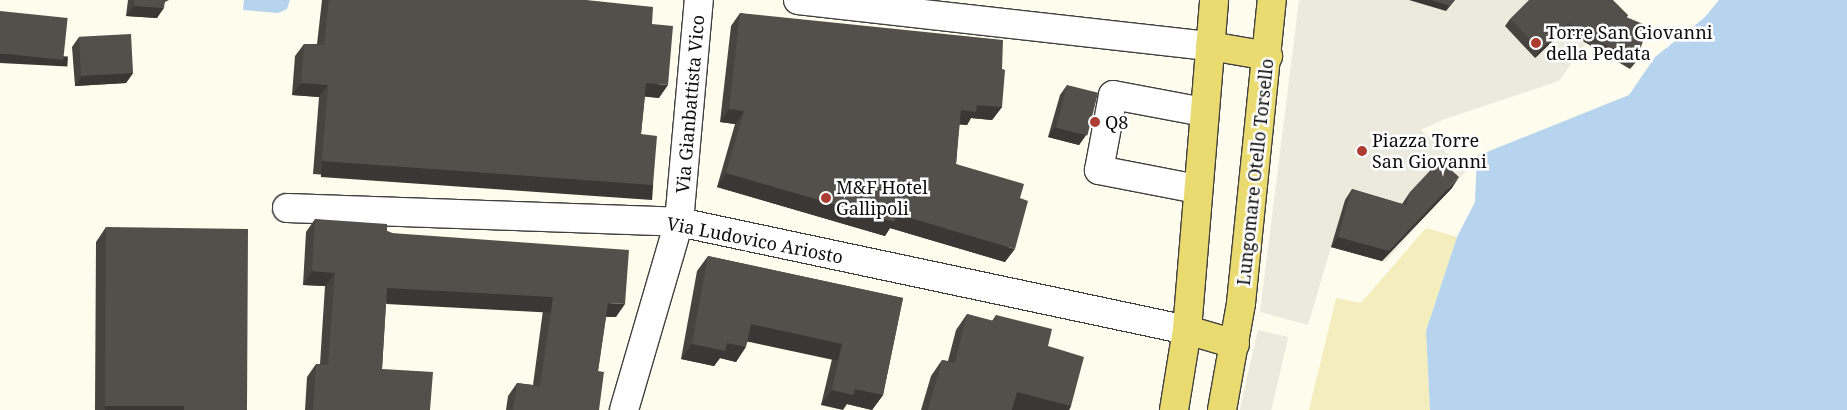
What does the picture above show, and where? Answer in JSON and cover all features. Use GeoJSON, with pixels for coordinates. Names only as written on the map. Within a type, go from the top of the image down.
{"type":"FeatureCollection","features":[{"type":"Feature","properties":{"kind":"main road"},"geometry":{"type":"LineString","coordinates":[[1174,410],[1187,330],[1203,112],[1214,0]]}},
{"type":"Feature","properties":{"kind":"main road","name":"Lungomare Otello Torsello"},"geometry":{"type":"LineString","coordinates":[[1222,410],[1235,344],[1268,56],[1272,0]]}},
{"type":"Feature","properties":{"kind":"main road"},"geometry":{"type":"LineString","coordinates":[[1210,46],[1268,56]]}},
{"type":"Feature","properties":{"kind":"main road"},"geometry":{"type":"LineString","coordinates":[[1187,330],[1235,344]]}},
{"type":"Feature","properties":{"kind":"street","name":"Via Gianbattista Vico"},"geometry":{"type":"LineString","coordinates":[[624,410],[679,222],[699,0]]}},
{"type":"Feature","properties":{"kind":"street"},"geometry":{"type":"LineString","coordinates":[[798,0],[1210,46]]}},
{"type":"Feature","properties":{"kind":"street"},"geometry":{"type":"LineString","coordinates":[[1197,189],[1100,170],[1113,95],[1203,112]]}},
{"type":"Feature","properties":{"kind":"street","name":"Via Ludovico Ariosto"},"geometry":{"type":"LineString","coordinates":[[287,208],[679,222],[1187,330]]}},
{"type":"Feature","properties":{"kind":"sand"},"geometry":{"type":"Polygon","coordinates":[[[1426,228],[1457,237],[1426,331],[1430,410],[1309,410],[1336,298],[1361,303],[1426,228]]]}},
{"type":"Feature","properties":{"kind":"shaded area","name":"Piazza Torre San Giovanni"},"geometry":{"type":"Polygon","coordinates":[[[1299,0],[1582,0],[1586,43],[1559,81],[1442,120],[1421,130],[1466,171],[1385,262],[1331,247],[1308,325],[1260,312],[1299,0]]]}},
{"type":"Feature","properties":{"kind":"shaded area"},"geometry":{"type":"Polygon","coordinates":[[[1258,330],[1288,337],[1271,410],[1240,410],[1258,330]]]}},
{"type":"Feature","properties":{"kind":"water"},"geometry":{"type":"Polygon","coordinates":[[[244,0],[290,0],[287,9],[278,13],[243,10],[244,0]]]}},
{"type":"Feature","properties":{"kind":"water"},"geometry":{"type":"Polygon","coordinates":[[[1719,0],[1847,0],[1847,410],[1430,410],[1426,331],[1457,237],[1475,202],[1477,156],[1629,95],[1655,57],[1704,18],[1719,0]]]}},
{"type":"Feature","properties":{"kind":"building"},"geometry":{"type":"Polygon","coordinates":[[[134,0],[165,0],[164,8],[134,6],[134,0]]]}},
{"type":"Feature","properties":{"kind":"building"},"geometry":{"type":"Polygon","coordinates":[[[329,0],[586,0],[653,7],[652,24],[673,26],[668,85],[646,83],[641,134],[657,136],[653,185],[322,161],[328,85],[301,83],[304,44],[324,45],[329,0]]]}},
{"type":"Feature","properties":{"kind":"building"},"geometry":{"type":"Polygon","coordinates":[[[1431,0],[1454,0],[1450,6],[1431,0]]]}},
{"type":"Feature","properties":{"kind":"building"},"geometry":{"type":"Polygon","coordinates":[[[1529,0],[1613,0],[1628,15],[1626,17],[1648,26],[1636,62],[1569,23],[1540,50],[1510,19],[1529,0]]]}},
{"type":"Feature","properties":{"kind":"building"},"geometry":{"type":"Polygon","coordinates":[[[0,11],[68,18],[63,60],[0,53],[0,11]]]}},
{"type":"Feature","properties":{"kind":"building"},"geometry":{"type":"Polygon","coordinates":[[[740,13],[1003,40],[1002,69],[1005,70],[1002,107],[977,105],[976,112],[961,110],[956,164],[1024,184],[1020,198],[1028,201],[1015,249],[897,214],[894,222],[726,173],[744,111],[729,109],[740,13]]]}},
{"type":"Feature","properties":{"kind":"building"},"geometry":{"type":"Polygon","coordinates":[[[131,34],[133,73],[81,76],[79,37],[131,34]]]}},
{"type":"Feature","properties":{"kind":"building"},"geometry":{"type":"Polygon","coordinates":[[[1067,85],[1098,93],[1087,135],[1056,128],[1067,85]]]}},
{"type":"Feature","properties":{"kind":"building"},"geometry":{"type":"Polygon","coordinates":[[[1440,160],[1459,177],[1389,251],[1338,237],[1352,189],[1406,205],[1410,192],[1440,160]]]}},
{"type":"Feature","properties":{"kind":"building"},"geometry":{"type":"Polygon","coordinates":[[[315,219],[387,224],[387,231],[391,233],[629,250],[625,304],[608,303],[598,371],[604,372],[599,410],[513,410],[517,383],[540,386],[553,297],[387,288],[382,369],[433,372],[430,410],[313,410],[316,364],[328,365],[335,273],[312,271],[315,219]]]}},
{"type":"Feature","properties":{"kind":"building"},"geometry":{"type":"Polygon","coordinates":[[[106,227],[248,229],[247,410],[184,410],[184,406],[105,406],[106,227]]]}},
{"type":"Feature","properties":{"kind":"building"},"geometry":{"type":"Polygon","coordinates":[[[708,256],[903,298],[883,395],[855,389],[853,395],[832,390],[842,344],[751,324],[746,347],[727,343],[725,351],[692,344],[708,256]]]}},
{"type":"Feature","properties":{"kind":"building"},"geometry":{"type":"Polygon","coordinates":[[[967,314],[994,321],[996,315],[1052,329],[1048,346],[1084,357],[1071,406],[1017,392],[1012,410],[928,410],[942,360],[955,363],[967,314]]]}},
{"type":"Feature","properties":{"kind":"place","name":"Torre San Giovanni della Pedata"},"geometry":{"type":"Point","coordinates":[1536,43]}},
{"type":"Feature","properties":{"kind":"place","name":"Q8"},"geometry":{"type":"Point","coordinates":[1095,122]}},
{"type":"Feature","properties":{"kind":"place","name":"Piazza Torre San Giovanni"},"geometry":{"type":"Point","coordinates":[1362,151]}},
{"type":"Feature","properties":{"kind":"place","name":"M&F Hotel Gallipoli"},"geometry":{"type":"Point","coordinates":[826,198]}}]}
